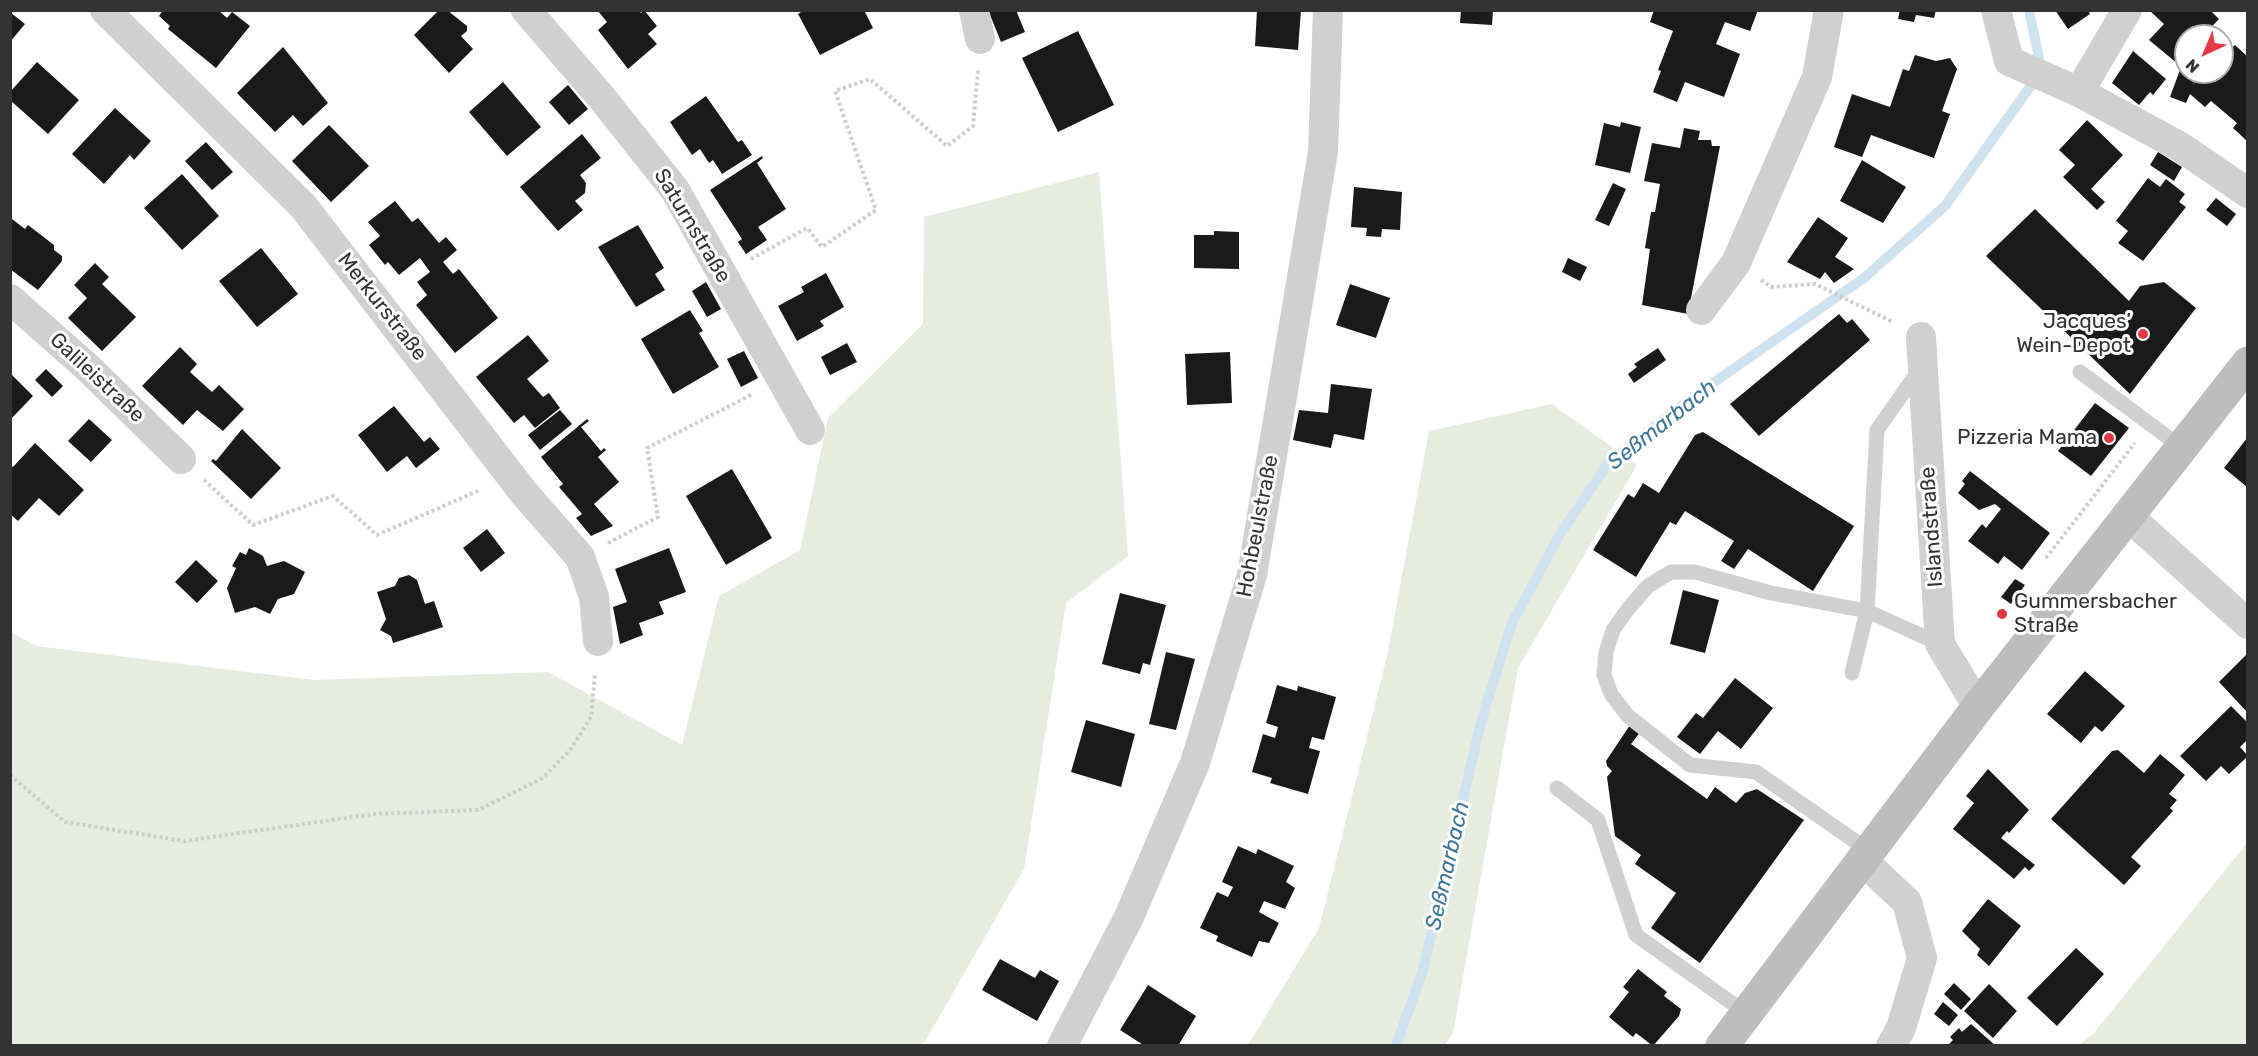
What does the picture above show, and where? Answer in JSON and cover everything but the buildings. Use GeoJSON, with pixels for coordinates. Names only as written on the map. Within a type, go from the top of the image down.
{"type":"FeatureCollection","features":[{"type":"Feature","properties":{"kind":"main road"},"geometry":{"type":"LineString","coordinates":[[1722,1046],[1978,707],[2247,363]]}},
{"type":"Feature","properties":{"kind":"street","name":"Merkurstraße"},"geometry":{"type":"LineString","coordinates":[[105,10],[303,206],[511,476],[580,556],[594,597],[598,640]]}},
{"type":"Feature","properties":{"kind":"street","name":"Saturnstraße"},"geometry":{"type":"LineString","coordinates":[[526,10],[602,98],[675,189],[810,430]]}},
{"type":"Feature","properties":{"kind":"street"},"geometry":{"type":"LineString","coordinates":[[974,10],[980,39]]}},
{"type":"Feature","properties":{"kind":"street","name":"Hohbeulstraße"},"geometry":{"type":"LineString","coordinates":[[1062,1046],[1129,917],[1195,763],[1252,575],[1323,152],[1328,10]]}},
{"type":"Feature","properties":{"kind":"street"},"geometry":{"type":"LineString","coordinates":[[1701,310],[1736,263],[1817,77],[1829,10]]}},
{"type":"Feature","properties":{"kind":"street"},"geometry":{"type":"LineString","coordinates":[[1996,10],[2009,61],[2071,89],[2179,146],[2247,193]]}},
{"type":"Feature","properties":{"kind":"street"},"geometry":{"type":"LineString","coordinates":[[2071,89],[2127,10]]}},
{"type":"Feature","properties":{"kind":"street","name":"Galileistraße"},"geometry":{"type":"LineString","coordinates":[[10,299],[86,366],[181,459]]}},
{"type":"Feature","properties":{"kind":"street","name":"Islandstraße"},"geometry":{"type":"LineString","coordinates":[[1922,337],[1940,644],[1978,707]]}},
{"type":"Feature","properties":{"kind":"street"},"geometry":{"type":"LineString","coordinates":[[2127,515],[2247,624]]}},
{"type":"Feature","properties":{"kind":"street"},"geometry":{"type":"LineString","coordinates":[[1865,855],[1907,902],[1922,958],[1901,1028],[1891,1046]]}},
{"type":"Feature","properties":{"kind":"lane"},"geometry":{"type":"LineString","coordinates":[[1852,673],[1867,611],[1877,430],[1922,367]]}},
{"type":"Feature","properties":{"kind":"lane"},"geometry":{"type":"LineString","coordinates":[[2080,372],[2181,447]]}},
{"type":"Feature","properties":{"kind":"lane"},"geometry":{"type":"LineString","coordinates":[[1865,855],[1756,772],[1690,765],[1628,716],[1611,694],[1604,675],[1605,652],[1613,630],[1648,586],[1671,572],[1695,572],[1771,593],[1867,611],[1940,644]]}},
{"type":"Feature","properties":{"kind":"lane"},"geometry":{"type":"LineString","coordinates":[[1557,788],[1598,820],[1636,935],[1746,1013]]}},
{"type":"Feature","properties":{"kind":"path"},"geometry":{"type":"LineString","coordinates":[[723,275],[807,228],[822,247],[876,210],[835,91],[870,79],[947,146],[974,126],[980,39]]}},
{"type":"Feature","properties":{"kind":"path"},"geometry":{"type":"LineString","coordinates":[[1736,263],[1772,287],[1815,284],[1922,337]]}},
{"type":"Feature","properties":{"kind":"path"},"geometry":{"type":"LineString","coordinates":[[580,556],[658,517],[647,448],[726,406],[782,381]]}},
{"type":"Feature","properties":{"kind":"path"},"geometry":{"type":"LineString","coordinates":[[2046,558],[2133,442],[2138,445]]}},
{"type":"Feature","properties":{"kind":"path"},"geometry":{"type":"LineString","coordinates":[[181,459],[253,525],[333,496],[377,535],[511,476]]}},
{"type":"Feature","properties":{"kind":"path"},"geometry":{"type":"LineString","coordinates":[[10,775],[65,822],[184,841],[374,814],[478,810],[543,778],[571,749],[591,717],[598,640]]}},
{"type":"Feature","properties":{"kind":"shaded area"},"geometry":{"type":"Polygon","coordinates":[[[1099,172],[1128,556],[1066,603],[1024,869],[923,1045],[11,1045],[11,632],[36,646],[314,680],[548,672],[682,745],[719,596],[800,550],[828,418],[923,324],[924,217],[1099,172]]]}},
{"type":"Feature","properties":{"kind":"shaded area"},"geometry":{"type":"Polygon","coordinates":[[[1552,404],[1637,465],[1518,668],[1453,1033],[1445,1045],[1248,1045],[1319,928],[1387,656],[1429,431],[1552,404]]]}},
{"type":"Feature","properties":{"kind":"shaded area"},"geometry":{"type":"Polygon","coordinates":[[[2247,843],[2247,1045],[2079,1045],[2093,1034],[2247,843]]]}},
{"type":"Feature","properties":{"kind":"waterway","name":"Seßmarbach"},"geometry":{"type":"LineString","coordinates":[[1396,1046],[1423,970],[1481,722],[1512,623],[1560,534],[1609,462],[1690,399],[1864,278],[1945,206],[2032,84],[2039,58],[2029,10]]}},
{"type":"Feature","properties":{"kind":"place","name":"Jacques’ Wein-Depot"},"geometry":{"type":"Point","coordinates":[2143,334]}},
{"type":"Feature","properties":{"kind":"place","name":"Pizzeria Mama"},"geometry":{"type":"Point","coordinates":[2109,438]}},
{"type":"Feature","properties":{"kind":"place","name":"Gummersbacher Straße"},"geometry":{"type":"Point","coordinates":[2002,614]}}]}
